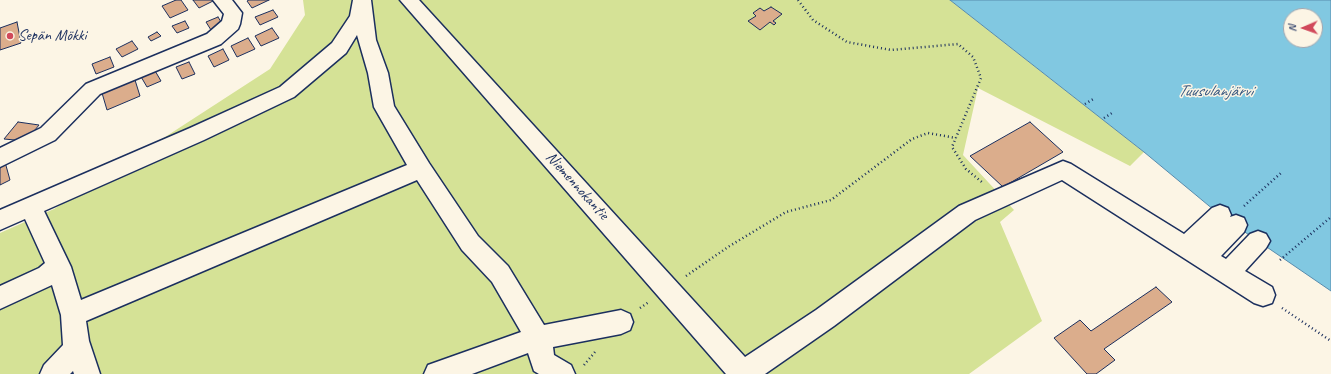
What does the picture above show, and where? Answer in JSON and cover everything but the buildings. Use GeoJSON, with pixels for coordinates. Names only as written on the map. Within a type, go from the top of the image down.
{"type":"FeatureCollection","features":[{"type":"Feature","properties":{"kind":"street"},"geometry":{"type":"LineString","coordinates":[[0,158],[48,134],[93,89],[143,67],[214,39],[231,24],[232,13],[222,0]]}},
{"type":"Feature","properties":{"kind":"street","name":"Niemennokantie"},"geometry":{"type":"LineString","coordinates":[[409,0],[668,288],[743,374]]}},
{"type":"Feature","properties":{"kind":"street"},"geometry":{"type":"LineString","coordinates":[[362,1],[367,40],[378,72],[384,106],[421,169],[470,243],[500,274],[538,338],[543,362],[562,374]]}},
{"type":"Feature","properties":{"kind":"street"},"geometry":{"type":"LineString","coordinates":[[0,220],[197,134],[287,92],[339,48],[359,17],[362,1]]}},
{"type":"Feature","properties":{"kind":"street"},"geometry":{"type":"LineString","coordinates":[[73,315],[421,169]]}},
{"type":"Feature","properties":{"kind":"street"},"geometry":{"type":"LineString","coordinates":[[743,374],[825,318],[967,213],[1063,170],[1263,295]]}},
{"type":"Feature","properties":{"kind":"street"},"geometry":{"type":"LineString","coordinates":[[31,207],[59,267],[73,315],[76,341],[87,374]]}},
{"type":"Feature","properties":{"kind":"street"},"geometry":{"type":"LineString","coordinates":[[1194,252],[1232,217]]}},
{"type":"Feature","properties":{"kind":"street"},"geometry":{"type":"LineString","coordinates":[[1228,273],[1258,241]]}},
{"type":"Feature","properties":{"kind":"street"},"geometry":{"type":"LineString","coordinates":[[0,298],[47,276],[59,267]]}},
{"type":"Feature","properties":{"kind":"street"},"geometry":{"type":"LineString","coordinates":[[437,374],[538,338],[621,322]]}},
{"type":"Feature","properties":{"kind":"street"},"geometry":{"type":"LineString","coordinates":[[53,374],[74,351],[76,341]]}},
{"type":"Feature","properties":{"kind":"path"},"geometry":{"type":"LineString","coordinates":[[798,0],[813,20],[847,42],[891,50],[958,44],[973,57],[981,78],[952,147],[966,169],[1000,197]]}},
{"type":"Feature","properties":{"kind":"path"},"geometry":{"type":"LineString","coordinates":[[1085,104],[1094,98]]}},
{"type":"Feature","properties":{"kind":"path"},"geometry":{"type":"LineString","coordinates":[[1104,118],[1112,113]]}},
{"type":"Feature","properties":{"kind":"path"},"geometry":{"type":"LineString","coordinates":[[668,288],[728,246],[786,212],[831,200],[912,139],[928,133],[956,138]]}},
{"type":"Feature","properties":{"kind":"path"},"geometry":{"type":"LineString","coordinates":[[1232,217],[1281,173]]}},
{"type":"Feature","properties":{"kind":"path"},"geometry":{"type":"LineString","coordinates":[[1280,260],[1331,217]]}},
{"type":"Feature","properties":{"kind":"path"},"geometry":{"type":"LineString","coordinates":[[1263,295],[1331,341]]}},
{"type":"Feature","properties":{"kind":"green space"},"geometry":{"type":"Polygon","coordinates":[[[303,0],[950,0],[1144,152],[1130,166],[978,88],[963,155],[1014,210],[1000,222],[1042,321],[969,374],[0,374],[0,233],[54,209],[270,69],[305,15],[303,0]]]}},
{"type":"Feature","properties":{"kind":"water","name":"Tuusulanjärvi"},"geometry":{"type":"Polygon","coordinates":[[[950,0],[1331,0],[1331,291],[1220,215],[1144,152],[950,0]]]}},
{"type":"Feature","properties":{"kind":"place","name":"Sepän Mökki"},"geometry":{"type":"Point","coordinates":[10,36]}}]}
